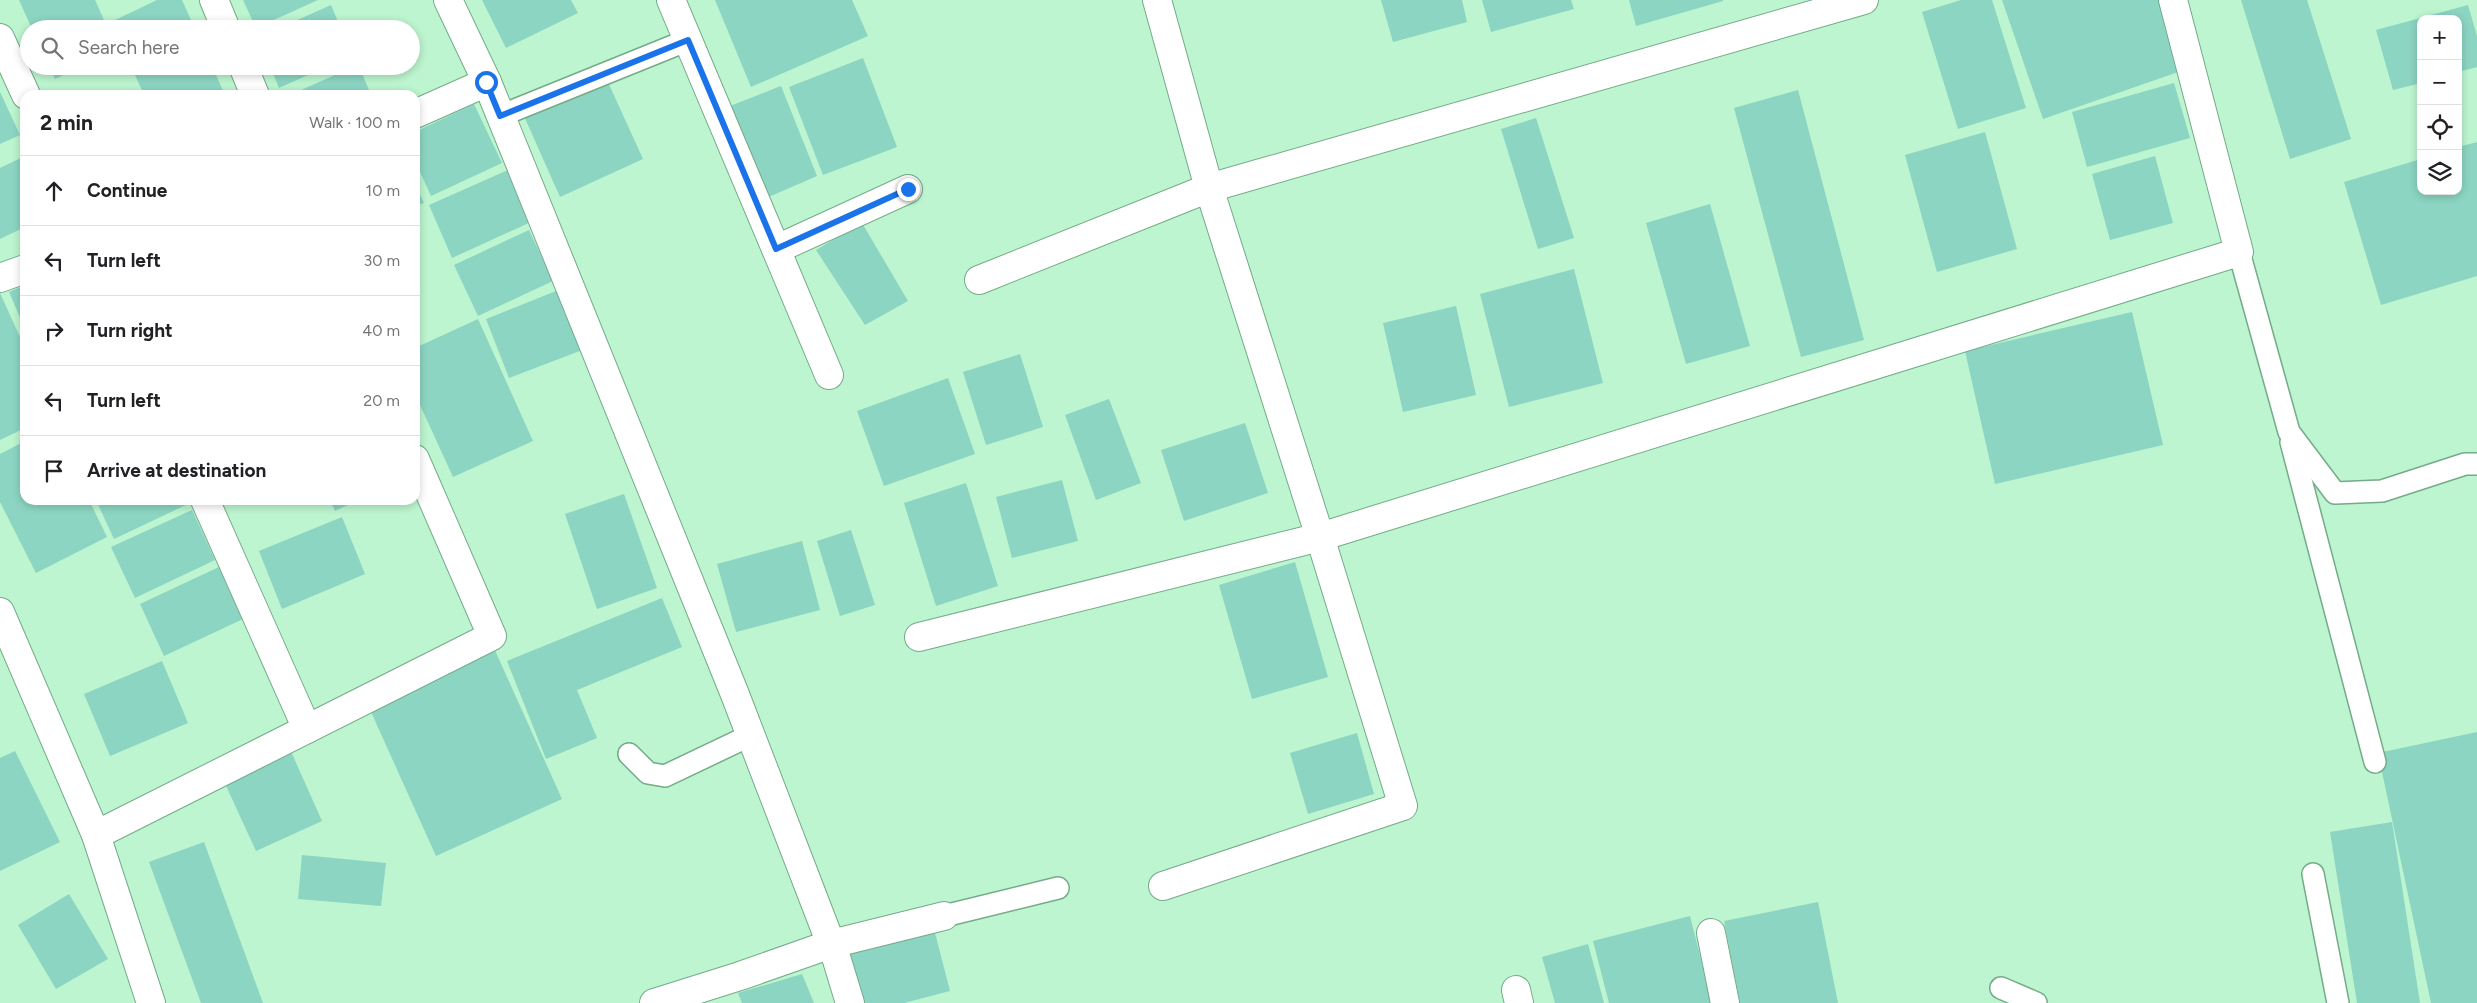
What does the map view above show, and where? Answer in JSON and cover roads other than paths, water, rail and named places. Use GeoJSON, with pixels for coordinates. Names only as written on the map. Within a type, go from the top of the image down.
{"type":"FeatureCollection","features":[{"type":"Feature","properties":{"kind":"street"},"geometry":{"type":"LineString","coordinates":[[214,0],[222,20]]}},
{"type":"Feature","properties":{"kind":"street"},"geometry":{"type":"LineString","coordinates":[[448,0],[500,116],[750,736],[831,944],[850,1003]]}},
{"type":"Feature","properties":{"kind":"street"},"geometry":{"type":"LineString","coordinates":[[671,0],[829,375]]}},
{"type":"Feature","properties":{"kind":"street"},"geometry":{"type":"LineString","coordinates":[[1157,0],[1209,188],[1403,806],[1163,886]]}},
{"type":"Feature","properties":{"kind":"street"},"geometry":{"type":"LineString","coordinates":[[979,280],[1209,188],[1864,0]]}},
{"type":"Feature","properties":{"kind":"street"},"geometry":{"type":"LineString","coordinates":[[919,637],[1320,537],[2239,252],[2173,0]]}},
{"type":"Feature","properties":{"kind":"street"},"geometry":{"type":"LineString","coordinates":[[0,38],[24,90]]}},
{"type":"Feature","properties":{"kind":"street"},"geometry":{"type":"LineString","coordinates":[[247,75],[253,90]]}},
{"type":"Feature","properties":{"kind":"street"},"geometry":{"type":"LineString","coordinates":[[420,112],[486,82]]}},
{"type":"Feature","properties":{"kind":"street"},"geometry":{"type":"LineString","coordinates":[[776,249],[908,189]]}},
{"type":"Feature","properties":{"kind":"street"},"geometry":{"type":"LineString","coordinates":[[0,278],[20,271]]}},
{"type":"Feature","properties":{"kind":"street"},"geometry":{"type":"LineString","coordinates":[[96,835],[492,636],[420,470]]}},
{"type":"Feature","properties":{"kind":"street"},"geometry":{"type":"LineString","coordinates":[[207,505],[307,729]]}},
{"type":"Feature","properties":{"kind":"street"},"geometry":{"type":"LineString","coordinates":[[0,612],[96,835],[151,1003]]}},
{"type":"Feature","properties":{"kind":"street"},"geometry":{"type":"LineString","coordinates":[[654,1003],[740,976],[831,944],[944,916]]}},
{"type":"Feature","properties":{"kind":"street"},"geometry":{"type":"LineString","coordinates":[[1711,933],[1725,1003]]}},
{"type":"Feature","properties":{"kind":"lane"},"geometry":{"type":"LineString","coordinates":[[500,116],[688,40]]}},
{"type":"Feature","properties":{"kind":"lane"},"geometry":{"type":"LineString","coordinates":[[2239,252],[2375,762]]}},
{"type":"Feature","properties":{"kind":"lane"},"geometry":{"type":"LineString","coordinates":[[2283,413],[2289,432],[2335,493],[2382,491],[2466,464],[2477,464]]}},
{"type":"Feature","properties":{"kind":"lane"},"geometry":{"type":"LineString","coordinates":[[630,754],[648,773],[665,776],[750,736]]}},
{"type":"Feature","properties":{"kind":"lane"},"geometry":{"type":"LineString","coordinates":[[2313,874],[2338,1003]]}},
{"type":"Feature","properties":{"kind":"lane"},"geometry":{"type":"LineString","coordinates":[[944,916],[1058,888]]}},
{"type":"Feature","properties":{"kind":"lane"},"geometry":{"type":"LineString","coordinates":[[2001,988],[2036,1003]]}}]}
